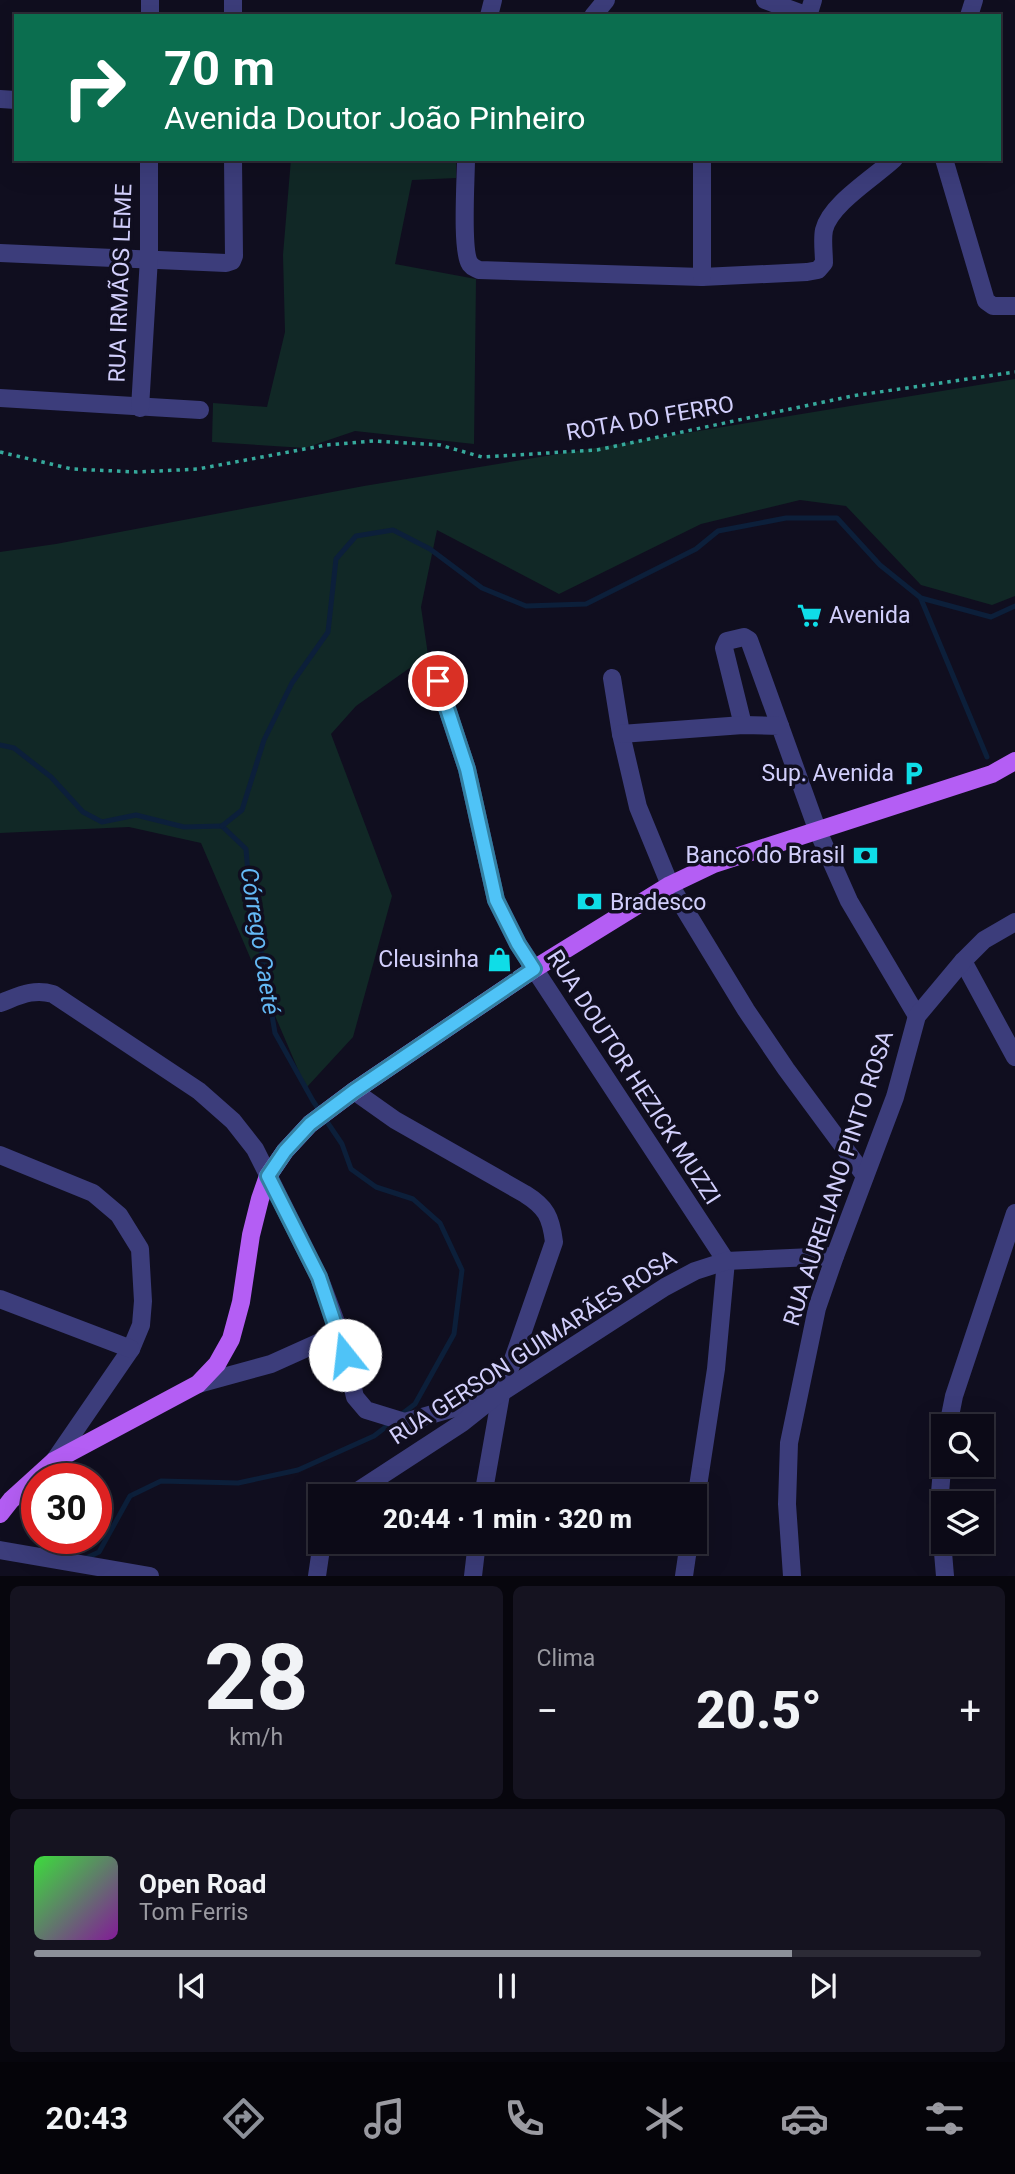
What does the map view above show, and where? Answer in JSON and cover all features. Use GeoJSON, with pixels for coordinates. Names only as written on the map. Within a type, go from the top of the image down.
{"type":"FeatureCollection","features":[{"type":"Feature","properties":{"kind":"main road"},"geometry":{"type":"LineString","coordinates":[[0,1514],[11,1500],[54,1461],[198,1384],[217,1364],[230,1339],[242,1302],[251,1235],[268,1176],[285,1151],[310,1124],[534,969],[670,885],[714,864],[992,774],[1015,761]]}},
{"type":"Feature","properties":{"kind":"street"},"geometry":{"type":"LineString","coordinates":[[595,14],[606,0]]}},
{"type":"Feature","properties":{"kind":"street"},"geometry":{"type":"LineString","coordinates":[[765,0],[803,14]]}},
{"type":"Feature","properties":{"kind":"street","name":"RUA IRMÃOS LEME"},"geometry":{"type":"LineString","coordinates":[[140,408],[149,258],[149,161]]}},
{"type":"Feature","properties":{"kind":"street"},"geometry":{"type":"LineString","coordinates":[[0,253],[226,263],[232,261],[233,161]]}},
{"type":"Feature","properties":{"kind":"street"},"geometry":{"type":"LineString","coordinates":[[466,161],[465,218],[468,260],[474,268],[702,277],[818,270],[824,263],[824,229],[830,217],[892,161]]}},
{"type":"Feature","properties":{"kind":"street"},"geometry":{"type":"LineString","coordinates":[[702,161],[702,277]]}},
{"type":"Feature","properties":{"kind":"street"},"geometry":{"type":"LineString","coordinates":[[945,161],[986,301],[993,306],[1015,306]]}},
{"type":"Feature","properties":{"kind":"street"},"geometry":{"type":"LineString","coordinates":[[0,398],[200,410]]}},
{"type":"Feature","properties":{"kind":"street"},"geometry":{"type":"LineString","coordinates":[[743,725],[724,648],[727,641],[741,637],[749,640],[817,829],[849,901],[917,1016]]}},
{"type":"Feature","properties":{"kind":"street"},"geometry":{"type":"LineString","coordinates":[[612,678],[621,734],[638,807],[670,885],[746,1010],[865,1176]]}},
{"type":"Feature","properties":{"kind":"street","name":"RUA DOUTOR HEZICK MUZZI"},"geometry":{"type":"LineString","coordinates":[[438,681],[467,769],[496,900],[518,944],[726,1261]]}},
{"type":"Feature","properties":{"kind":"street"},"geometry":{"type":"LineString","coordinates":[[739,706],[771,701]]}},
{"type":"Feature","properties":{"kind":"street"},"geometry":{"type":"LineString","coordinates":[[621,734],[743,725],[780,726]]}},
{"type":"Feature","properties":{"kind":"street","name":"RUA AURELIANO PINTO ROSA"},"geometry":{"type":"LineString","coordinates":[[792,1576],[787,1504],[789,1443],[817,1308],[895,1097],[917,1016],[984,940],[1015,922]]}},
{"type":"Feature","properties":{"kind":"street"},"geometry":{"type":"LineString","coordinates":[[963,961],[1015,1057]]}},
{"type":"Feature","properties":{"kind":"street"},"geometry":{"type":"LineString","coordinates":[[0,1003],[28,992],[41,990],[53,994],[199,1091],[233,1121],[255,1149],[319,1277],[340,1334],[355,1397],[366,1410],[401,1422],[499,1395]]}},
{"type":"Feature","properties":{"kind":"street"},"geometry":{"type":"LineString","coordinates":[[351,1094],[525,1194],[540,1204],[551,1223],[554,1242],[499,1395],[485,1484]]}},
{"type":"Feature","properties":{"kind":"street"},"geometry":{"type":"LineString","coordinates":[[0,1155],[93,1193],[119,1214],[140,1249],[141,1325],[131,1349],[54,1461]]}},
{"type":"Feature","properties":{"kind":"street"},"geometry":{"type":"LineString","coordinates":[[950,1414],[1015,1213]]}},
{"type":"Feature","properties":{"kind":"street","name":"RUA GERSON GUIMARÃES ROSA"},"geometry":{"type":"LineString","coordinates":[[368,1484],[462,1423],[499,1395],[665,1287],[695,1271],[726,1261],[835,1256]]}},
{"type":"Feature","properties":{"kind":"street"},"geometry":{"type":"LineString","coordinates":[[698,1484],[716,1369],[726,1261]]}},
{"type":"Feature","properties":{"kind":"street"},"geometry":{"type":"LineString","coordinates":[[0,1299],[131,1349]]}},
{"type":"Feature","properties":{"kind":"street"},"geometry":{"type":"LineString","coordinates":[[198,1384],[271,1364],[340,1334]]}},
{"type":"Feature","properties":{"kind":"street"},"geometry":{"type":"LineString","coordinates":[[941,1477],[939,1505],[945,1576]]}},
{"type":"Feature","properties":{"kind":"street"},"geometry":{"type":"LineString","coordinates":[[0,1550],[150,1576]]}},
{"type":"Feature","properties":{"kind":"street"},"geometry":{"type":"LineString","coordinates":[[317,1576],[320,1554]]}},
{"type":"Feature","properties":{"kind":"street"},"geometry":{"type":"LineString","coordinates":[[473,1576],[476,1554]]}},
{"type":"Feature","properties":{"kind":"street"},"geometry":{"type":"LineString","coordinates":[[684,1576],[687,1554]]}},
{"type":"Feature","properties":{"kind":"path","name":"ROTA DO FERRO"},"geometry":{"type":"LineString","coordinates":[[0,452],[72,469],[137,472],[198,469],[326,444],[373,441],[440,446],[482,457],[597,450],[852,396],[1015,372]]}},
{"type":"Feature","properties":{"kind":"green space"},"geometry":{"type":"Polygon","coordinates":[[[291,161],[456,161],[456,178],[412,180],[395,264],[476,279],[474,444],[355,431],[305,448],[212,442],[213,403],[267,407],[285,332],[283,255],[291,161]]]}},
{"type":"Feature","properties":{"kind":"green space"},"geometry":{"type":"Polygon","coordinates":[[[1015,379],[1015,596],[992,605],[921,585],[846,506],[800,500],[701,524],[559,594],[437,530],[421,607],[428,655],[356,706],[331,734],[392,896],[353,1037],[306,1088],[201,843],[129,827],[0,833],[0,552],[56,544],[364,486],[1015,379]]]}},
{"type":"Feature","properties":{"kind":"waterway"},"geometry":{"type":"LineString","coordinates":[[222,826],[242,810],[264,740],[292,683],[328,632],[336,559],[356,536],[393,530],[430,549],[482,588],[526,606],[586,604],[696,549],[718,531],[786,518],[837,518],[880,565],[921,598],[991,617],[1015,606]]}},
{"type":"Feature","properties":{"kind":"waterway"},"geometry":{"type":"LineString","coordinates":[[921,599],[987,757]]}},
{"type":"Feature","properties":{"kind":"waterway","name":"Córrego Caeté"},"geometry":{"type":"LineString","coordinates":[[0,745],[14,748],[51,777],[83,812],[102,822],[136,815],[184,827],[222,826],[246,849],[252,924],[261,950],[275,1033],[313,1101],[342,1144],[351,1169],[376,1187],[413,1199],[440,1223],[462,1270],[454,1334],[415,1404],[398,1417]]}},
{"type":"Feature","properties":{"kind":"waterway","name":"Córrego Caeté"},"geometry":{"type":"LineString","coordinates":[[84,1559],[99,1552],[130,1496],[161,1481],[238,1483],[298,1470],[374,1436],[391,1423]]}},
{"type":"Feature","properties":{"kind":"place","name":"Avenida"},"geometry":{"type":"Point","coordinates":[809,615]}},
{"type":"Feature","properties":{"kind":"place","name":"Sup. Avenida"},"geometry":{"type":"Point","coordinates":[914,773]}},
{"type":"Feature","properties":{"kind":"place","name":"Banco do Brasil"},"geometry":{"type":"Point","coordinates":[865,855]}},
{"type":"Feature","properties":{"kind":"place","name":"Bradesco"},"geometry":{"type":"Point","coordinates":[590,902]}},
{"type":"Feature","properties":{"kind":"place","name":"Cleusinha"},"geometry":{"type":"Point","coordinates":[499,959]}},
{"type":"Feature","properties":{"kind":"route"},"geometry":{"type":"LineString","coordinates":[[345,1355],[319,1277],[268,1176],[285,1151],[310,1124],[534,969],[496,900],[467,769],[438,681]]}}]}
